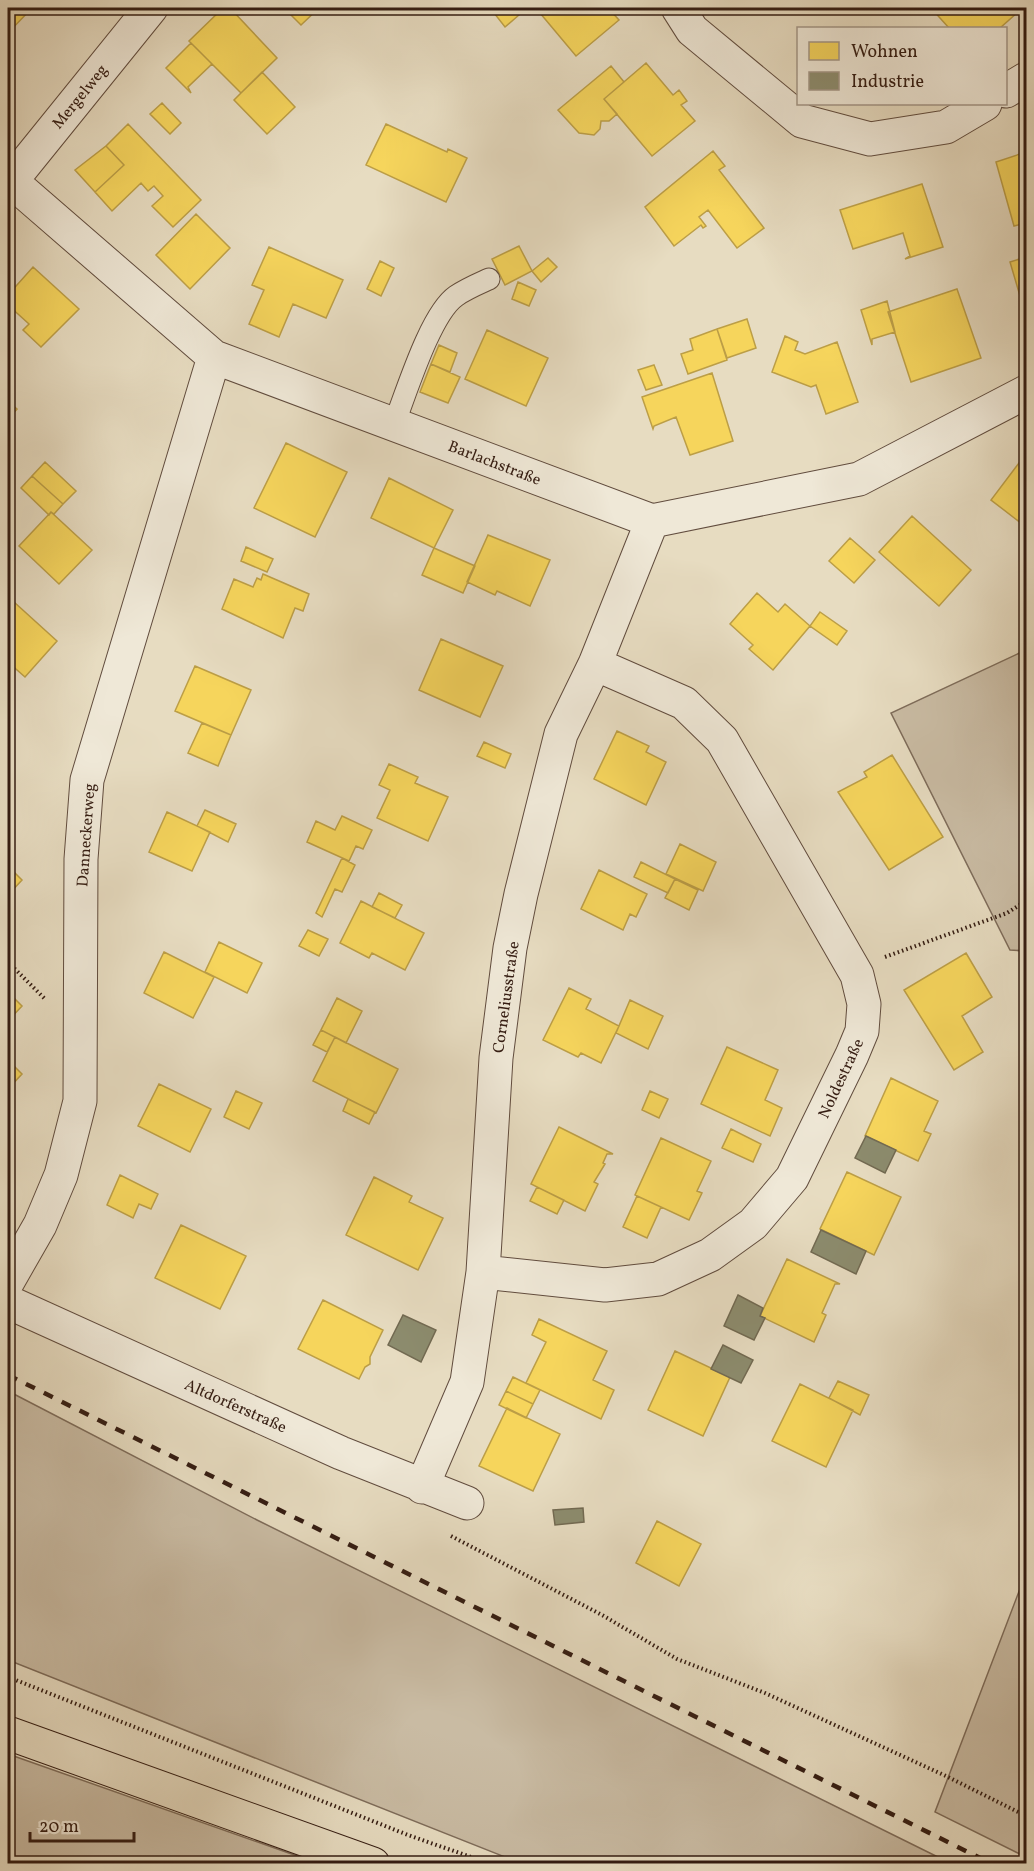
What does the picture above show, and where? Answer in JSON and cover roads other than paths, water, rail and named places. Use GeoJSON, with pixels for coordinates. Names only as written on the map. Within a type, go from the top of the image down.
{"type":"FeatureCollection","features":[{"type":"Feature","properties":{"kind":"main road"},"geometry":{"type":"LineString","coordinates":[[8,1733],[373,1863]]}},
{"type":"Feature","properties":{"kind":"street","name":"Mergelweg"},"geometry":{"type":"LineString","coordinates":[[9,183],[150,8]]}},
{"type":"Feature","properties":{"kind":"street"},"geometry":{"type":"LineString","coordinates":[[678,8],[692,30],[802,121],[870,138],[946,127],[983,105]]}},
{"type":"Feature","properties":{"kind":"street"},"geometry":{"type":"LineString","coordinates":[[1007,90],[1026,79]]}},
{"type":"Feature","properties":{"kind":"street","name":"Barlachstraße"},"geometry":{"type":"LineString","coordinates":[[9,183],[214,357],[652,521]]}},
{"type":"Feature","properties":{"kind":"street","name":"Danneckerweg"},"geometry":{"type":"LineString","coordinates":[[8,1281],[40,1226],[61,1175],[80,1101],[81,859],[87,780],[214,357]]}},
{"type":"Feature","properties":{"kind":"street"},"geometry":{"type":"LineString","coordinates":[[652,521],[860,479],[1026,392]]}},
{"type":"Feature","properties":{"kind":"street","name":"Corneliusstraße"},"geometry":{"type":"LineString","coordinates":[[422,1487],[467,1382],[483,1272],[496,1058],[510,948],[561,734],[595,664],[652,521]]}},
{"type":"Feature","properties":{"kind":"street","name":"Noldestraße"},"geometry":{"type":"LineString","coordinates":[[483,1272],[605,1285],[658,1279],[710,1255],[753,1224],[792,1178],[862,1031],[864,1004],[857,975],[722,740],[684,703],[595,664]]}},
{"type":"Feature","properties":{"kind":"street","name":"Altdorferstraße"},"geometry":{"type":"LineString","coordinates":[[8,1302],[330,1448],[422,1487],[467,1503]]}},
{"type":"Feature","properties":{"kind":"lane"},"geometry":{"type":"LineString","coordinates":[[394,424],[418,361],[442,311],[455,296],[489,279]]}},
{"type":"Feature","properties":{"kind":"railway"},"geometry":{"type":"LineString","coordinates":[[8,1375],[992,1864]]}}]}
